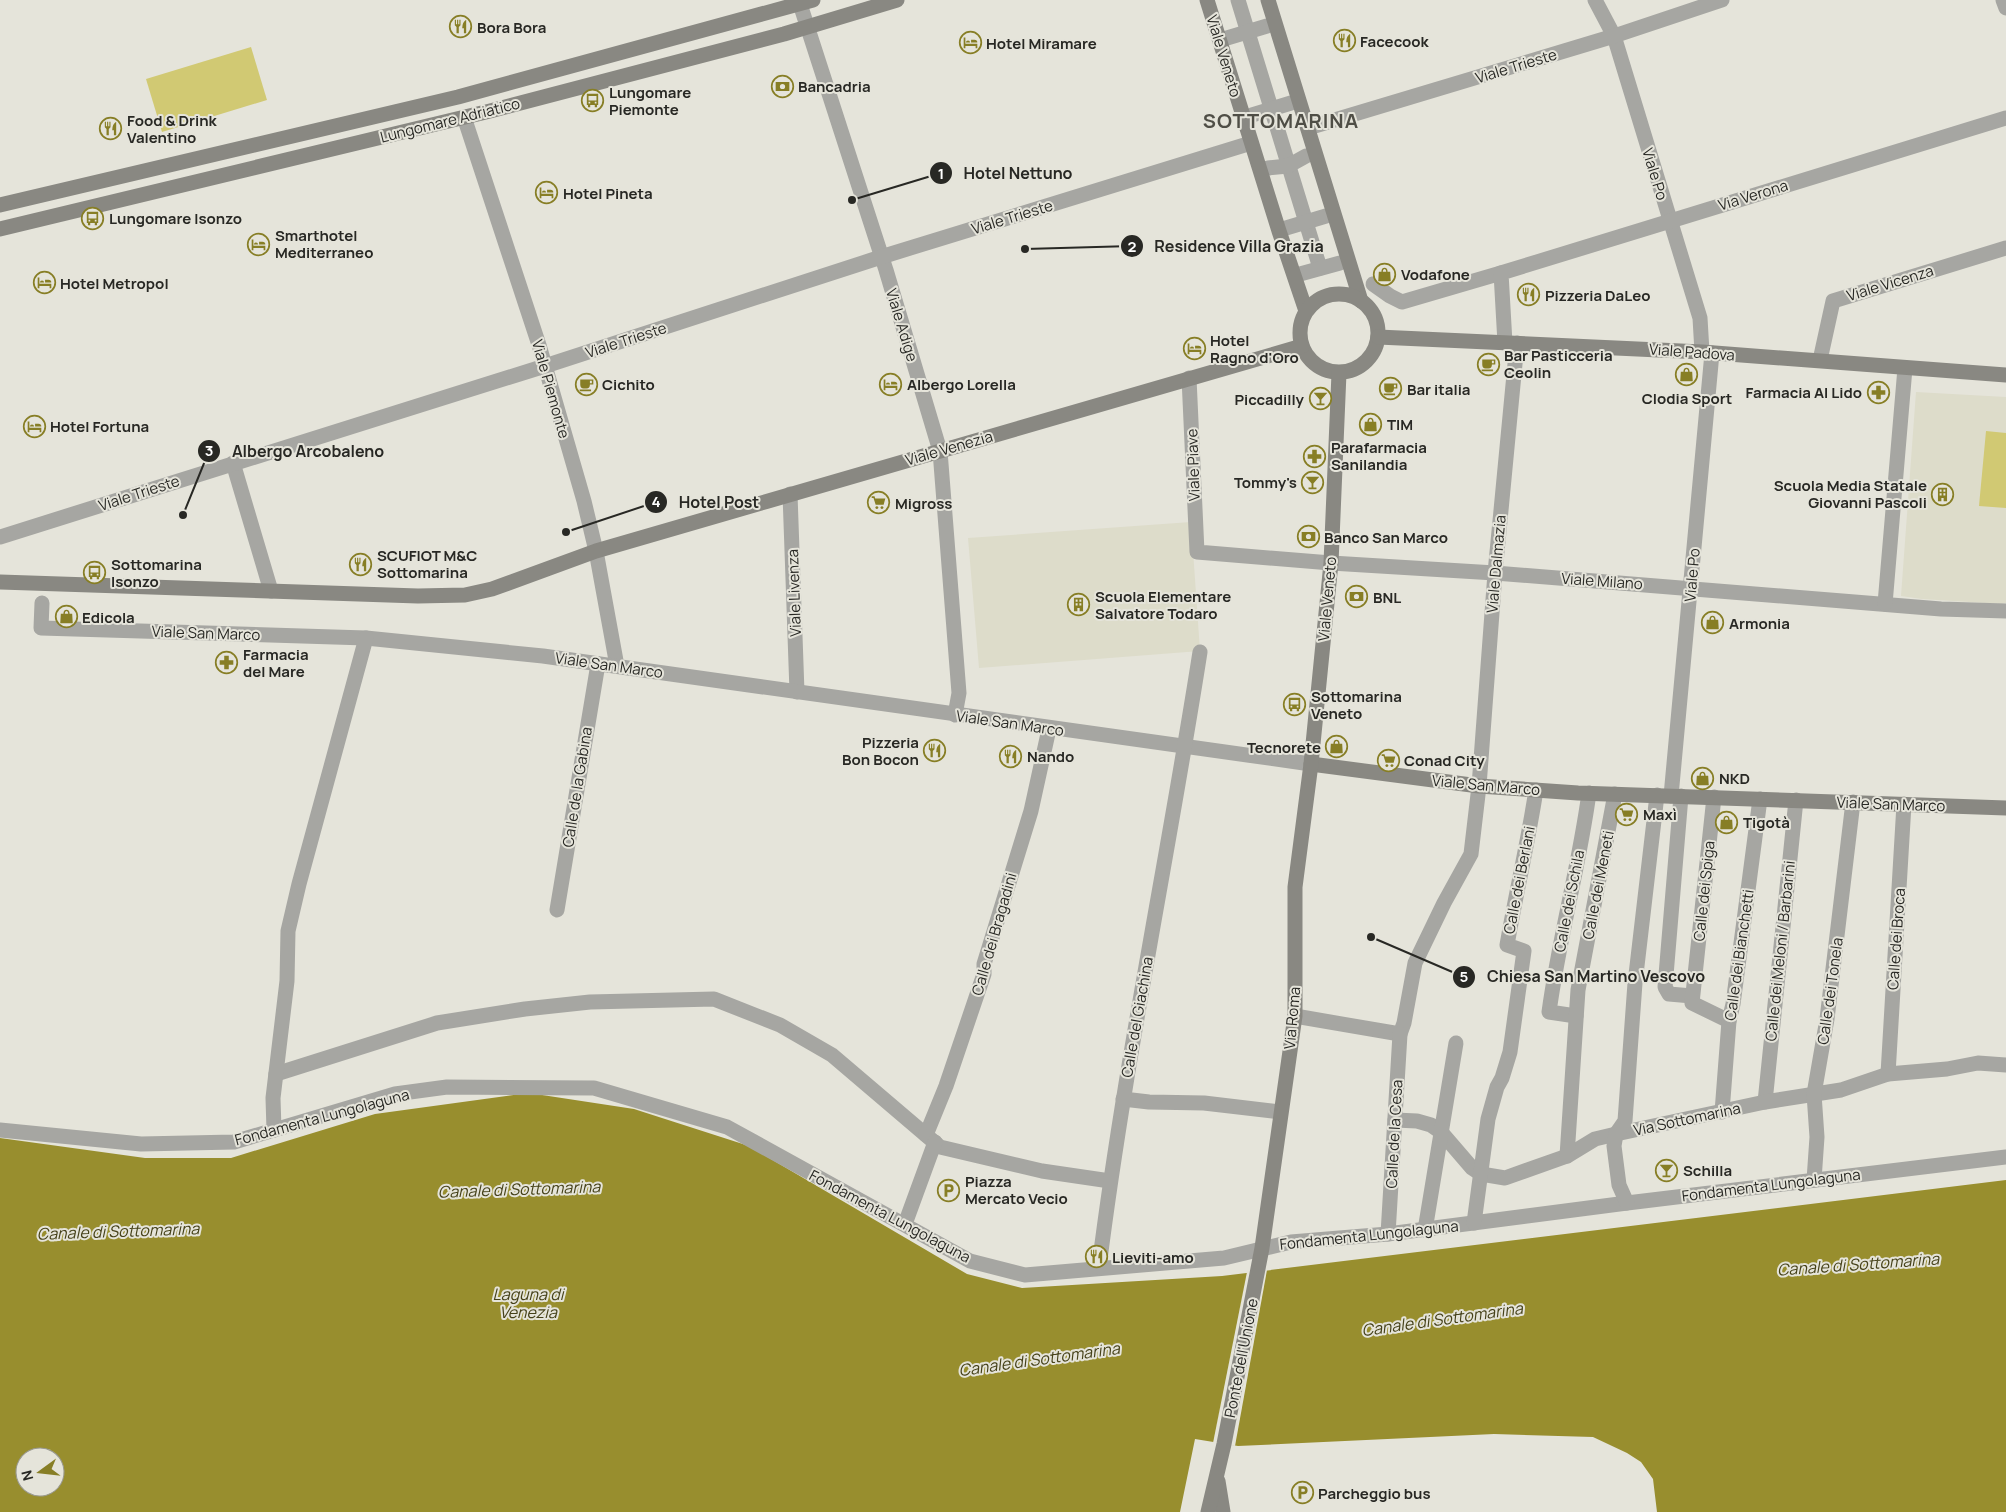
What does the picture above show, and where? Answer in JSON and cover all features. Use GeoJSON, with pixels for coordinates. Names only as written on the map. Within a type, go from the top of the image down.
{"type":"FeatureCollection","features":[{"type":"Feature","properties":{"kind":"street","name":"Lungomare Adriatico"},"geometry":{"type":"LineString","coordinates":[[0,229],[464,117],[808,27],[897,0]]}},
{"type":"Feature","properties":{"kind":"street","name":"Viale Veneto"},"geometry":{"type":"LineString","coordinates":[[1207,0],[1306,311]]}},
{"type":"Feature","properties":{"kind":"street"},"geometry":{"type":"LineString","coordinates":[[1238,0],[1320,268]]}},
{"type":"Feature","properties":{"kind":"street"},"geometry":{"type":"LineString","coordinates":[[1268,0],[1361,300]]}},
{"type":"Feature","properties":{"kind":"street","name":"Viale Po"},"geometry":{"type":"LineString","coordinates":[[1595,0],[1614,36],[1700,318],[1707,353],[1691,588],[1670,796]]}},
{"type":"Feature","properties":{"kind":"street","name":"Viale Trieste"},"geometry":{"type":"LineString","coordinates":[[1308,128],[1614,36],[1722,0]]}},
{"type":"Feature","properties":{"kind":"street"},"geometry":{"type":"LineString","coordinates":[[2003,0],[2006,8]]}},
{"type":"Feature","properties":{"kind":"street","name":"Lungomare Adriatico"},"geometry":{"type":"LineString","coordinates":[[0,205],[458,97],[807,2]]}},
{"type":"Feature","properties":{"kind":"street","name":"Viale Adige"},"geometry":{"type":"LineString","coordinates":[[807,2],[808,27],[882,257],[940,451],[959,693],[955,715]]}},
{"type":"Feature","properties":{"kind":"street"},"geometry":{"type":"LineString","coordinates":[[1227,38],[1267,26]]}},
{"type":"Feature","properties":{"kind":"street"},"geometry":{"type":"LineString","coordinates":[[1252,115],[1291,103]]}},
{"type":"Feature","properties":{"kind":"street","name":"Viale Piemonte"},"geometry":{"type":"LineString","coordinates":[[464,117],[545,366],[596,551],[617,666]]}},
{"type":"Feature","properties":{"kind":"street","name":"Via Verona"},"geometry":{"type":"LineString","coordinates":[[1373,284],[1402,302],[2006,119]]}},
{"type":"Feature","properties":{"kind":"street","name":"Viale Trieste"},"geometry":{"type":"LineString","coordinates":[[0,537],[545,366],[882,257],[1251,143]]}},
{"type":"Feature","properties":{"kind":"street"},"geometry":{"type":"LineString","coordinates":[[1268,168],[1288,166],[1306,156]]}},
{"type":"Feature","properties":{"kind":"street"},"geometry":{"type":"LineString","coordinates":[[1286,228],[1326,216]]}},
{"type":"Feature","properties":{"kind":"street","name":"Viale Vicenza"},"geometry":{"type":"LineString","coordinates":[[1820,360],[1833,301],[2006,248]]}},
{"type":"Feature","properties":{"kind":"street"},"geometry":{"type":"LineString","coordinates":[[1300,274],[1340,263]]}},
{"type":"Feature","properties":{"kind":"street"},"geometry":{"type":"LineString","coordinates":[[1501,273],[1511,343]]}},
{"type":"Feature","properties":{"kind":"street"},"geometry":{"type":"LineString","coordinates":[[1331,294],[1347,294],[1361,300],[1371,310],[1377,323],[1378,337],[1374,351],[1365,362],[1353,370],[1339,373],[1327,371],[1316,365],[1307,356],[1302,346],[1301,322],[1306,311],[1317,300],[1331,294]]}},
{"type":"Feature","properties":{"kind":"street","name":"Viale Padova"},"geometry":{"type":"LineString","coordinates":[[1378,337],[1707,353],[2006,375]]}},
{"type":"Feature","properties":{"kind":"street","name":"Viale Dalmazia"},"geometry":{"type":"LineString","coordinates":[[1479,786],[1511,343]]}},
{"type":"Feature","properties":{"kind":"street","name":"Viale Venezia"},"geometry":{"type":"LineString","coordinates":[[596,551],[1302,346]]}},
{"type":"Feature","properties":{"kind":"street"},"geometry":{"type":"LineString","coordinates":[[1885,604],[1905,368]]}},
{"type":"Feature","properties":{"kind":"street","name":"Viale Veneto"},"geometry":{"type":"LineString","coordinates":[[1311,764],[1331,563],[1339,373]]}},
{"type":"Feature","properties":{"kind":"street","name":"Viale Piave"},"geometry":{"type":"LineString","coordinates":[[1189,378],[1197,552]]}},
{"type":"Feature","properties":{"kind":"street"},"geometry":{"type":"LineString","coordinates":[[233,463],[271,591]]}},
{"type":"Feature","properties":{"kind":"street","name":"Viale Livenza"},"geometry":{"type":"LineString","coordinates":[[790,494],[798,692]]}},
{"type":"Feature","properties":{"kind":"street"},"geometry":{"type":"LineString","coordinates":[[0,582],[465,595],[492,589],[596,551]]}},
{"type":"Feature","properties":{"kind":"street","name":"Viale Milano"},"geometry":{"type":"LineString","coordinates":[[1197,552],[2006,612]]}},
{"type":"Feature","properties":{"kind":"street","name":"Viale San Marco"},"geometry":{"type":"LineString","coordinates":[[42,603],[40,628],[366,638],[543,656],[1049,729],[1479,786],[1589,793],[2006,808]]}},
{"type":"Feature","properties":{"kind":"street"},"geometry":{"type":"LineString","coordinates":[[274,1130],[273,1098],[287,981],[288,931],[366,638]]}},
{"type":"Feature","properties":{"kind":"street","name":"Calle del Giachina"},"geometry":{"type":"LineString","coordinates":[[1099,1267],[1122,1099],[1186,748],[1200,652]]}},
{"type":"Feature","properties":{"kind":"street","name":"Calle de la Gabina"},"geometry":{"type":"LineString","coordinates":[[557,910],[598,664]]}},
{"type":"Feature","properties":{"kind":"street","name":"Calle dei Bragadini"},"geometry":{"type":"LineString","coordinates":[[905,1224],[946,1086],[984,974],[987,955],[1031,811],[1049,729]]}},
{"type":"Feature","properties":{"kind":"street","name":"Via Roma"},"geometry":{"type":"LineString","coordinates":[[1257,1271],[1262,1248],[1295,1016],[1295,887],[1311,764]]}},
{"type":"Feature","properties":{"kind":"street","name":"Calle de la Cesa"},"geometry":{"type":"LineString","coordinates":[[1388,1234],[1400,1034],[1404,1023],[1415,963],[1444,903],[1471,854],[1479,786]]}},
{"type":"Feature","properties":{"kind":"street","name":"Calle dei Berlani"},"geometry":{"type":"LineString","coordinates":[[1474,1223],[1488,1119],[1510,1052],[1524,951],[1507,945],[1519,872],[1525,856],[1536,790]]}},
{"type":"Feature","properties":{"kind":"street","name":"Calle dei Schila"},"geometry":{"type":"LineString","coordinates":[[1576,1016],[1549,1012],[1553,980],[1584,830],[1589,793]]}},
{"type":"Feature","properties":{"kind":"street","name":"Calle dei Meneti"},"geometry":{"type":"LineString","coordinates":[[1567,1156],[1578,990],[1616,794]]}},
{"type":"Feature","properties":{"kind":"street"},"geometry":{"type":"LineString","coordinates":[[1670,796],[1664,987],[1669,994],[1692,996],[1692,1004],[1729,1021]]}},
{"type":"Feature","properties":{"kind":"street"},"geometry":{"type":"LineString","coordinates":[[1627,1203],[1619,1186],[1614,1146],[1616,1134],[1625,1121],[1635,983],[1670,796]]}},
{"type":"Feature","properties":{"kind":"street","name":"Calle dei Spiga"},"geometry":{"type":"LineString","coordinates":[[1692,996],[1714,797]]}},
{"type":"Feature","properties":{"kind":"street","name":"Calle dei Bianchetti"},"geometry":{"type":"LineString","coordinates":[[1722,1112],[1729,1021],[1760,799]]}},
{"type":"Feature","properties":{"kind":"street","name":"Calle dei Meloni / Barbarini"},"geometry":{"type":"LineString","coordinates":[[1765,1102],[1796,800]]}},
{"type":"Feature","properties":{"kind":"street","name":"Calle dei Tonela"},"geometry":{"type":"LineString","coordinates":[[1814,1180],[1817,1137],[1814,1094],[1827,1019],[1853,802]]}},
{"type":"Feature","properties":{"kind":"street","name":"Calle dei Broca"},"geometry":{"type":"LineString","coordinates":[[1888,1074],[1904,804]]}},
{"type":"Feature","properties":{"kind":"street"},"geometry":{"type":"LineString","coordinates":[[276,1074],[436,1023],[525,1009],[590,1002],[714,999],[780,1025],[832,1055],[940,1147],[1042,1171],[1110,1181]]}},
{"type":"Feature","properties":{"kind":"street"},"geometry":{"type":"LineString","coordinates":[[1295,1016],[1400,1034]]}},
{"type":"Feature","properties":{"kind":"street"},"geometry":{"type":"LineString","coordinates":[[1425,1230],[1456,1043]]}},
{"type":"Feature","properties":{"kind":"street","name":"Via Sottomarina"},"geometry":{"type":"LineString","coordinates":[[1481,1174],[1505,1178],[1514,1176],[1567,1156],[1595,1139],[1765,1102],[1841,1090],[1888,1074],[1947,1069],[1978,1063],[2006,1065]]}},
{"type":"Feature","properties":{"kind":"street","name":"Fondamenta Lungolaguna"},"geometry":{"type":"LineString","coordinates":[[0,1130],[142,1144],[234,1142],[395,1094],[421,1090],[447,1087],[594,1088],[727,1127],[970,1261],[1025,1275],[1099,1267],[1224,1258],[1290,1242],[1425,1230],[1627,1203],[2006,1157]]}},
{"type":"Feature","properties":{"kind":"street"},"geometry":{"type":"LineString","coordinates":[[1122,1099],[1149,1102],[1204,1103],[1280,1112]]}},
{"type":"Feature","properties":{"kind":"street"},"geometry":{"type":"LineString","coordinates":[[1395,1120],[1416,1121],[1431,1125],[1441,1132],[1472,1168],[1481,1174]]}},
{"type":"Feature","properties":{"kind":"street","name":"Ponte dell'Unione"},"geometry":{"type":"LineString","coordinates":[[1208,1512],[1224,1444],[1257,1271]]}},
{"type":"Feature","properties":{"kind":"street"},"geometry":{"type":"LineString","coordinates":[[1217,1470],[1223,1512]]}},
{"type":"Feature","properties":{"kind":"shaded area"},"geometry":{"type":"Polygon","coordinates":[[[251,47],[267,100],[162,132],[146,79],[251,47]]]}},
{"type":"Feature","properties":{"kind":"shaded area"},"geometry":{"type":"Polygon","coordinates":[[[1916,392],[2006,397],[2006,603],[1922,599],[1901,596],[1916,392]]]}},
{"type":"Feature","properties":{"kind":"shaded area"},"geometry":{"type":"Polygon","coordinates":[[[1986,431],[2006,433],[2006,508],[1979,506],[1986,431]]]}},
{"type":"Feature","properties":{"kind":"shaded area"},"geometry":{"type":"Polygon","coordinates":[[[1191,522],[1200,651],[979,668],[968,538],[1191,522]]]}},
{"type":"Feature","properties":{"kind":"water","name":"Laguna di Venezia"},"geometry":{"type":"Polygon","coordinates":[[[529,1093],[634,1109],[749,1146],[967,1274],[1022,1288],[1222,1276],[2006,1180],[2006,1512],[1657,1512],[1653,1479],[1641,1462],[1627,1453],[1593,1437],[1494,1434],[1238,1446],[1195,1439],[1180,1512],[0,1512],[0,1138],[145,1158],[231,1158],[375,1114],[529,1093]]]}},
{"type":"Feature","properties":{"kind":"pier"},"geometry":{"type":"Polygon","coordinates":[[[1267,1270],[1235,1446],[1213,1443],[1247,1272],[1267,1270]]]}},
{"type":"Feature","properties":{"kind":"place","name":"Bora Bora"},"geometry":{"type":"Point","coordinates":[461,27]}},
{"type":"Feature","properties":{"kind":"place","name":"Facecook"},"geometry":{"type":"Point","coordinates":[1344,41]}},
{"type":"Feature","properties":{"kind":"place","name":"Hotel Miramare"},"geometry":{"type":"Point","coordinates":[970,43]}},
{"type":"Feature","properties":{"kind":"place","name":"Bancadria"},"geometry":{"type":"Point","coordinates":[782,86]}},
{"type":"Feature","properties":{"kind":"place","name":"Lungomare Piemonte"},"geometry":{"type":"Point","coordinates":[593,101]}},
{"type":"Feature","properties":{"kind":"place","name":"Food & Drink Valentino"},"geometry":{"type":"Point","coordinates":[111,129]}},
{"type":"Feature","properties":{"kind":"place","name":"Hotel Pineta"},"geometry":{"type":"Point","coordinates":[547,193]}},
{"type":"Feature","properties":{"kind":"place","name":"Hotel Nettuno"},"geometry":{"type":"Point","coordinates":[852,200]}},
{"type":"Feature","properties":{"kind":"place","name":"Lungomare Isonzo"},"geometry":{"type":"Point","coordinates":[93,218]}},
{"type":"Feature","properties":{"kind":"place","name":"Smarthotel Mediterraneo"},"geometry":{"type":"Point","coordinates":[259,244]}},
{"type":"Feature","properties":{"kind":"place","name":"Residence Villa Grazia"},"geometry":{"type":"Point","coordinates":[1025,249]}},
{"type":"Feature","properties":{"kind":"place","name":"Vodafone"},"geometry":{"type":"Point","coordinates":[1385,274]}},
{"type":"Feature","properties":{"kind":"place","name":"Hotel Metropol"},"geometry":{"type":"Point","coordinates":[44,283]}},
{"type":"Feature","properties":{"kind":"place","name":"Pizzeria DaLeo"},"geometry":{"type":"Point","coordinates":[1529,295]}},
{"type":"Feature","properties":{"kind":"place","name":"Hotel Ragno d'Oro"},"geometry":{"type":"Point","coordinates":[1194,349]}},
{"type":"Feature","properties":{"kind":"place","name":"Bar Pasticceria Ceolin"},"geometry":{"type":"Point","coordinates":[1488,364]}},
{"type":"Feature","properties":{"kind":"place","name":"Clodia Sport"},"geometry":{"type":"Point","coordinates":[1687,375]}},
{"type":"Feature","properties":{"kind":"place","name":"Cichito"},"geometry":{"type":"Point","coordinates":[586,384]}},
{"type":"Feature","properties":{"kind":"place","name":"Albergo Lorella"},"geometry":{"type":"Point","coordinates":[891,384]}},
{"type":"Feature","properties":{"kind":"place","name":"Bar italia"},"geometry":{"type":"Point","coordinates":[1391,389]}},
{"type":"Feature","properties":{"kind":"place","name":"Farmacia Al Lido"},"geometry":{"type":"Point","coordinates":[1878,392]}},
{"type":"Feature","properties":{"kind":"place","name":"Piccadilly"},"geometry":{"type":"Point","coordinates":[1320,399]}},
{"type":"Feature","properties":{"kind":"place","name":"TIM"},"geometry":{"type":"Point","coordinates":[1371,424]}},
{"type":"Feature","properties":{"kind":"place","name":"Hotel Fortuna"},"geometry":{"type":"Point","coordinates":[34,426]}},
{"type":"Feature","properties":{"kind":"place","name":"Parafarmacia Sanilandia"},"geometry":{"type":"Point","coordinates":[1315,456]}},
{"type":"Feature","properties":{"kind":"place","name":"Tommy's"},"geometry":{"type":"Point","coordinates":[1313,482]}},
{"type":"Feature","properties":{"kind":"place","name":"Scuola Media Statale Giovanni Pascoli"},"geometry":{"type":"Point","coordinates":[1943,494]}},
{"type":"Feature","properties":{"kind":"place","name":"Migross"},"geometry":{"type":"Point","coordinates":[879,503]}},
{"type":"Feature","properties":{"kind":"place","name":"Albergo Arcobaleno"},"geometry":{"type":"Point","coordinates":[183,515]}},
{"type":"Feature","properties":{"kind":"place","name":"Hotel Post"},"geometry":{"type":"Point","coordinates":[566,532]}},
{"type":"Feature","properties":{"kind":"place","name":"Banco San Marco"},"geometry":{"type":"Point","coordinates":[1308,537]}},
{"type":"Feature","properties":{"kind":"place","name":"SCUFIOT M&C Sottomarina"},"geometry":{"type":"Point","coordinates":[361,564]}},
{"type":"Feature","properties":{"kind":"place","name":"Sottomarina Isonzo"},"geometry":{"type":"Point","coordinates":[95,573]}},
{"type":"Feature","properties":{"kind":"place","name":"BNL"},"geometry":{"type":"Point","coordinates":[1357,597]}},
{"type":"Feature","properties":{"kind":"place","name":"Scuola Elementare Salvatore Todaro"},"geometry":{"type":"Point","coordinates":[1079,605]}},
{"type":"Feature","properties":{"kind":"place","name":"Edicola"},"geometry":{"type":"Point","coordinates":[66,617]}},
{"type":"Feature","properties":{"kind":"place","name":"Armonia"},"geometry":{"type":"Point","coordinates":[1713,623]}},
{"type":"Feature","properties":{"kind":"place","name":"Farmacia del Mare"},"geometry":{"type":"Point","coordinates":[227,663]}},
{"type":"Feature","properties":{"kind":"place","name":"Sottomarina Veneto"},"geometry":{"type":"Point","coordinates":[1295,705]}},
{"type":"Feature","properties":{"kind":"place","name":"Tecnorete"},"geometry":{"type":"Point","coordinates":[1337,747]}},
{"type":"Feature","properties":{"kind":"place","name":"Pizzeria Bon Bocon"},"geometry":{"type":"Point","coordinates":[935,751]}},
{"type":"Feature","properties":{"kind":"place","name":"Nando"},"geometry":{"type":"Point","coordinates":[1011,756]}},
{"type":"Feature","properties":{"kind":"place","name":"Conad City"},"geometry":{"type":"Point","coordinates":[1388,760]}},
{"type":"Feature","properties":{"kind":"place","name":"NKD"},"geometry":{"type":"Point","coordinates":[1703,778]}},
{"type":"Feature","properties":{"kind":"place","name":"Maxì"},"geometry":{"type":"Point","coordinates":[1627,814]}},
{"type":"Feature","properties":{"kind":"place","name":"Tigotà"},"geometry":{"type":"Point","coordinates":[1727,822]}},
{"type":"Feature","properties":{"kind":"place","name":"Chiesa San Martino Vescovo"},"geometry":{"type":"Point","coordinates":[1371,937]}},
{"type":"Feature","properties":{"kind":"place","name":"Schilla"},"geometry":{"type":"Point","coordinates":[1667,1170]}},
{"type":"Feature","properties":{"kind":"place","name":"Piazza Mercato Vecio"},"geometry":{"type":"Point","coordinates":[949,1190]}},
{"type":"Feature","properties":{"kind":"place","name":"Lieviti-amo"},"geometry":{"type":"Point","coordinates":[1096,1257]}},
{"type":"Feature","properties":{"kind":"place","name":"Parcheggio bus"},"geometry":{"type":"Point","coordinates":[1302,1493]}},
{"type":"Feature","properties":{"kind":"district","name":"SOTTOMARINA"},"geometry":{"type":"Point","coordinates":[1281,120]}},
{"type":"Feature","properties":{"kind":"water label","name":"Canale di Sottomarina"},"geometry":{"type":"Point","coordinates":[519,1189]}},
{"type":"Feature","properties":{"kind":"water label","name":"Canale di Sottomarina"},"geometry":{"type":"Point","coordinates":[118,1231]}},
{"type":"Feature","properties":{"kind":"water label","name":"Canale di Sottomarina"},"geometry":{"type":"Point","coordinates":[1858,1264]}},
{"type":"Feature","properties":{"kind":"water label","name":"Canale di Sottomarina"},"geometry":{"type":"Point","coordinates":[1442,1319]}},
{"type":"Feature","properties":{"kind":"water label","name":"Canale di Sottomarina"},"geometry":{"type":"Point","coordinates":[1039,1359]}}]}
